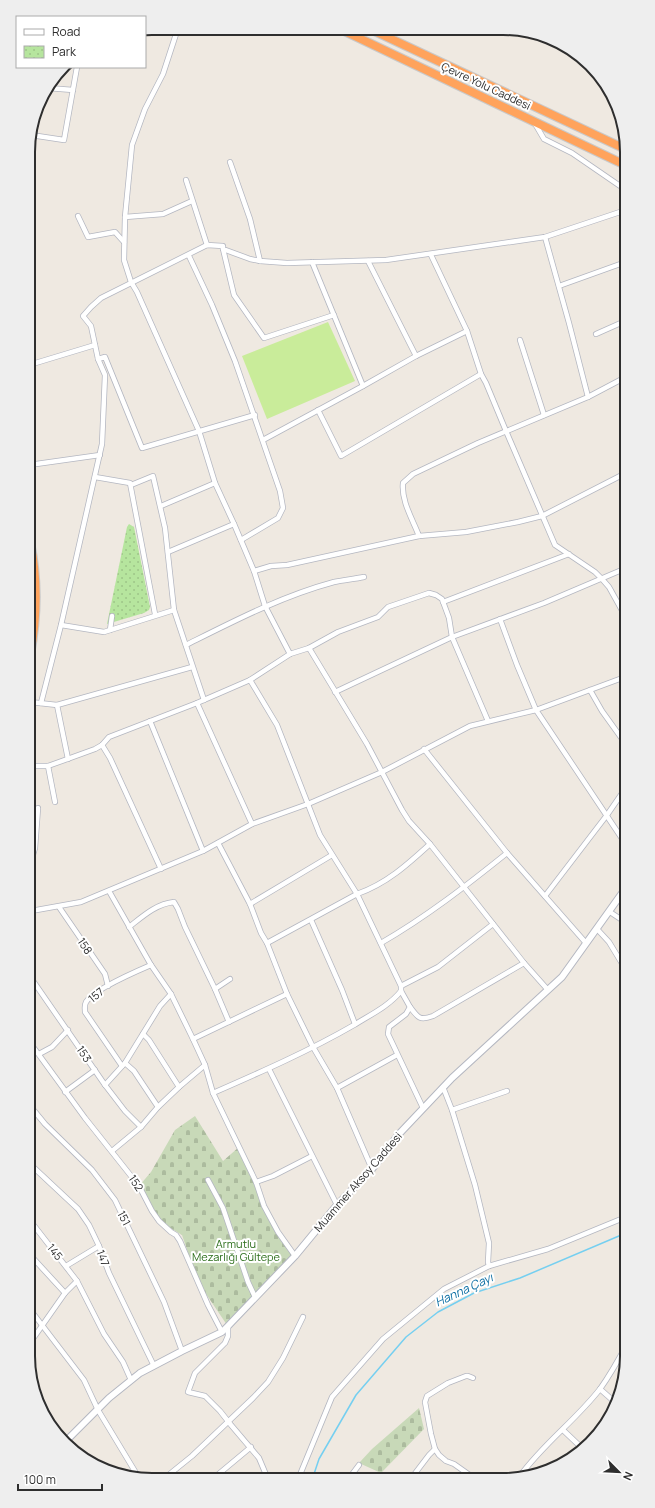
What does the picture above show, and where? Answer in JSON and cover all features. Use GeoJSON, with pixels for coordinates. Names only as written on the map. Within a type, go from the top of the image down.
{"type":"FeatureCollection","features":[{"type":"Feature","properties":{"kind":"highway","name":"Çevre Yolu Caddesi"},"geometry":{"type":"LineString","coordinates":[[353,35],[620,163]]}},
{"type":"Feature","properties":{"kind":"highway","name":"Çevre Yolu Caddesi"},"geometry":{"type":"LineString","coordinates":[[383,35],[620,146]]}},
{"type":"Feature","properties":{"kind":"highway"},"geometry":{"type":"LineString","coordinates":[[35,575],[35,612]]}},
{"type":"Feature","properties":{"kind":"street"},"geometry":{"type":"LineString","coordinates":[[176,35],[163,74],[145,109],[134,138],[129,170],[125,218],[124,260],[131,282],[137,292],[200,430],[215,483],[241,540],[254,572],[265,606],[290,654]]}},
{"type":"Feature","properties":{"kind":"street"},"geometry":{"type":"LineString","coordinates":[[36,136],[64,140],[77,68]]}},
{"type":"Feature","properties":{"kind":"street"},"geometry":{"type":"LineString","coordinates":[[54,88],[73,90]]}},
{"type":"Feature","properties":{"kind":"street"},"geometry":{"type":"LineString","coordinates":[[532,120],[544,139],[572,153],[620,186]]}},
{"type":"Feature","properties":{"kind":"street"},"geometry":{"type":"LineString","coordinates":[[230,162],[250,219],[260,261]]}},
{"type":"Feature","properties":{"kind":"street"},"geometry":{"type":"LineString","coordinates":[[186,180],[208,246]]}},
{"type":"Feature","properties":{"kind":"street"},"geometry":{"type":"LineString","coordinates":[[125,218],[163,214],[192,201]]}},
{"type":"Feature","properties":{"kind":"street"},"geometry":{"type":"LineString","coordinates":[[41,703],[61,625],[102,444],[105,375],[98,359],[91,326],[83,316],[90,307],[101,298],[131,282],[208,246],[223,246],[223,249],[260,261],[312,262],[386,260],[430,255],[545,237],[620,212]]}},
{"type":"Feature","properties":{"kind":"street"},"geometry":{"type":"LineString","coordinates":[[78,216],[88,237],[116,232],[124,242]]}},
{"type":"Feature","properties":{"kind":"street"},"geometry":{"type":"LineString","coordinates":[[545,237],[588,397]]}},
{"type":"Feature","properties":{"kind":"street"},"geometry":{"type":"LineString","coordinates":[[223,249],[234,295],[264,338],[334,314]]}},
{"type":"Feature","properties":{"kind":"street"},"geometry":{"type":"LineString","coordinates":[[430,255],[467,331],[481,374],[555,545],[602,579],[609,587],[620,607]]}},
{"type":"Feature","properties":{"kind":"street"},"geometry":{"type":"LineString","coordinates":[[189,256],[212,305],[235,361],[264,440],[280,491],[283,508],[278,518],[241,540]]}},
{"type":"Feature","properties":{"kind":"street"},"geometry":{"type":"LineString","coordinates":[[368,261],[416,356]]}},
{"type":"Feature","properties":{"kind":"street"},"geometry":{"type":"LineString","coordinates":[[312,262],[363,386]]}},
{"type":"Feature","properties":{"kind":"street"},"geometry":{"type":"LineString","coordinates":[[559,286],[620,264]]}},
{"type":"Feature","properties":{"kind":"street"},"geometry":{"type":"LineString","coordinates":[[596,334],[620,324]]}},
{"type":"Feature","properties":{"kind":"street"},"geometry":{"type":"LineString","coordinates":[[264,440],[416,356],[467,331]]}},
{"type":"Feature","properties":{"kind":"street"},"geometry":{"type":"LineString","coordinates":[[520,340],[544,415]]}},
{"type":"Feature","properties":{"kind":"street"},"geometry":{"type":"LineString","coordinates":[[35,363],[96,345]]}},
{"type":"Feature","properties":{"kind":"street"},"geometry":{"type":"LineString","coordinates":[[98,359],[105,357],[142,448],[255,415]]}},
{"type":"Feature","properties":{"kind":"street"},"geometry":{"type":"LineString","coordinates":[[318,410],[341,456],[481,374]]}},
{"type":"Feature","properties":{"kind":"street"},"geometry":{"type":"LineString","coordinates":[[419,536],[404,499],[403,483],[413,474],[478,443],[588,397],[620,380]]}},
{"type":"Feature","properties":{"kind":"street"},"geometry":{"type":"LineString","coordinates":[[35,463],[100,455]]}},
{"type":"Feature","properties":{"kind":"street"},"geometry":{"type":"LineString","coordinates":[[131,485],[153,476],[161,506],[168,552],[174,610],[204,700]]}},
{"type":"Feature","properties":{"kind":"street"},"geometry":{"type":"LineString","coordinates":[[254,572],[271,566],[287,565],[419,536],[466,532],[542,516],[620,476]]}},
{"type":"Feature","properties":{"kind":"street"},"geometry":{"type":"LineString","coordinates":[[95,477],[130,483],[131,485]]}},
{"type":"Feature","properties":{"kind":"street"},"geometry":{"type":"LineString","coordinates":[[161,506],[215,483]]}},
{"type":"Feature","properties":{"kind":"street"},"geometry":{"type":"LineString","coordinates":[[131,485],[155,614]]}},
{"type":"Feature","properties":{"kind":"street"},"geometry":{"type":"LineString","coordinates":[[168,552],[234,524]]}},
{"type":"Feature","properties":{"kind":"street"},"geometry":{"type":"LineString","coordinates":[[443,602],[569,554]]}},
{"type":"Feature","properties":{"kind":"street"},"geometry":{"type":"LineString","coordinates":[[335,692],[452,637],[602,579],[620,570]]}},
{"type":"Feature","properties":{"kind":"street"},"geometry":{"type":"LineString","coordinates":[[186,645],[265,606],[335,582],[364,577]]}},
{"type":"Feature","properties":{"kind":"street"},"geometry":{"type":"LineString","coordinates":[[35,766],[48,766],[102,745],[109,737],[197,703],[250,680],[290,654],[309,648],[338,632],[378,617],[388,607],[421,594],[429,593],[442,599],[449,618],[452,637],[488,721]]}},
{"type":"Feature","properties":{"kind":"street"},"geometry":{"type":"LineString","coordinates":[[61,625],[104,632],[155,614],[174,610]]}},
{"type":"Feature","properties":{"kind":"street"},"geometry":{"type":"LineString","coordinates":[[110,630],[112,616]]}},
{"type":"Feature","properties":{"kind":"street"},"geometry":{"type":"LineString","coordinates":[[500,619],[536,710],[620,835]]}},
{"type":"Feature","properties":{"kind":"street"},"geometry":{"type":"LineString","coordinates":[[309,648],[367,744],[409,821],[430,844],[524,963],[548,990]]}},
{"type":"Feature","properties":{"kind":"street"},"geometry":{"type":"LineString","coordinates":[[35,702],[57,705],[192,667]]}},
{"type":"Feature","properties":{"kind":"street"},"geometry":{"type":"LineString","coordinates":[[35,910],[81,902],[204,851],[252,824],[308,804],[382,772],[470,726],[536,710],[620,679]]}},
{"type":"Feature","properties":{"kind":"street"},"geometry":{"type":"LineString","coordinates":[[250,680],[277,725],[320,835],[357,894],[401,986],[401,991],[417,1017],[425,1019],[433,1016],[524,963]]}},
{"type":"Feature","properties":{"kind":"street"},"geometry":{"type":"LineString","coordinates":[[590,690],[620,736]]}},
{"type":"Feature","properties":{"kind":"street"},"geometry":{"type":"LineString","coordinates":[[197,703],[252,824]]}},
{"type":"Feature","properties":{"kind":"street"},"geometry":{"type":"LineString","coordinates":[[57,705],[68,759]]}},
{"type":"Feature","properties":{"kind":"street"},"geometry":{"type":"LineString","coordinates":[[150,721],[204,851]]}},
{"type":"Feature","properties":{"kind":"street"},"geometry":{"type":"LineString","coordinates":[[102,745],[110,758],[161,869]]}},
{"type":"Feature","properties":{"kind":"street"},"geometry":{"type":"LineString","coordinates":[[424,750],[507,853],[586,943]]}},
{"type":"Feature","properties":{"kind":"street"},"geometry":{"type":"LineString","coordinates":[[48,766],[55,802]]}},
{"type":"Feature","properties":{"kind":"street"},"geometry":{"type":"LineString","coordinates":[[545,896],[620,796]]}},
{"type":"Feature","properties":{"kind":"street"},"geometry":{"type":"LineString","coordinates":[[35,838],[38,808]]}},
{"type":"Feature","properties":{"kind":"street"},"geometry":{"type":"LineString","coordinates":[[218,843],[250,904],[287,994],[313,1047],[337,1088],[372,1169]]}},
{"type":"Feature","properties":{"kind":"street"},"geometry":{"type":"LineString","coordinates":[[267,943],[357,894],[386,881],[403,869],[430,844]]}},
{"type":"Feature","properties":{"kind":"street"},"geometry":{"type":"LineString","coordinates":[[381,943],[412,925],[507,853]]}},
{"type":"Feature","properties":{"kind":"street"},"geometry":{"type":"LineString","coordinates":[[250,904],[332,855]]}},
{"type":"Feature","properties":{"kind":"street"},"geometry":{"type":"LineString","coordinates":[[109,891],[151,965],[171,994],[205,1065],[213,1093],[256,1182],[264,1206],[278,1232],[295,1256]]}},
{"type":"Feature","properties":{"kind":"street","name":"Muammer Aksoy Caddesi"},"geometry":{"type":"LineString","coordinates":[[69,1439],[109,1398],[131,1380],[182,1351],[222,1332],[295,1256],[337,1205],[372,1169],[399,1134],[443,1087],[562,977],[620,897]]}},
{"type":"Feature","properties":{"kind":"street"},"geometry":{"type":"LineString","coordinates":[[129,926],[148,912],[166,903],[174,902],[229,1022]]}},
{"type":"Feature","properties":{"kind":"street","name":"158"},"geometry":{"type":"LineString","coordinates":[[58,907],[106,974],[108,986]]}},
{"type":"Feature","properties":{"kind":"street"},"geometry":{"type":"LineString","coordinates":[[610,912],[620,919]]}},
{"type":"Feature","properties":{"kind":"street"},"geometry":{"type":"LineString","coordinates":[[311,920],[356,1024]]}},
{"type":"Feature","properties":{"kind":"street"},"geometry":{"type":"LineString","coordinates":[[401,986],[438,967],[493,924]]}},
{"type":"Feature","properties":{"kind":"street"},"geometry":{"type":"LineString","coordinates":[[597,929],[609,942],[620,960]]}},
{"type":"Feature","properties":{"kind":"street","name":"157"},"geometry":{"type":"LineString","coordinates":[[151,965],[108,986],[87,1001],[85,1005],[85,1012],[124,1064],[134,1071],[158,1107]]}},
{"type":"Feature","properties":{"kind":"street"},"geometry":{"type":"LineString","coordinates":[[215,989],[230,979]]}},
{"type":"Feature","properties":{"kind":"street","name":"153"},"geometry":{"type":"LineString","coordinates":[[35,984],[105,1085],[125,1111],[141,1127]]}},
{"type":"Feature","properties":{"kind":"street"},"geometry":{"type":"LineString","coordinates":[[213,1093],[269,1069],[356,1024],[386,1005],[401,991]]}},
{"type":"Feature","properties":{"kind":"street"},"geometry":{"type":"LineString","coordinates":[[105,1085],[124,1064],[160,1006],[171,994]]}},
{"type":"Feature","properties":{"kind":"street"},"geometry":{"type":"LineString","coordinates":[[193,1039],[287,994]]}},
{"type":"Feature","properties":{"kind":"street"},"geometry":{"type":"LineString","coordinates":[[410,1007],[406,1014],[389,1026],[388,1034],[423,1108]]}},
{"type":"Feature","properties":{"kind":"street"},"geometry":{"type":"LineString","coordinates":[[38,1054],[52,1047],[68,1030]]}},
{"type":"Feature","properties":{"kind":"street"},"geometry":{"type":"LineString","coordinates":[[143,1034],[149,1040],[179,1087]]}},
{"type":"Feature","properties":{"kind":"street","name":"152"},"geometry":{"type":"LineString","coordinates":[[35,1050],[139,1186],[155,1216],[171,1232],[176,1234],[208,1305],[222,1332]]}},
{"type":"Feature","properties":{"kind":"street"},"geometry":{"type":"LineString","coordinates":[[337,1088],[397,1055]]}},
{"type":"Feature","properties":{"kind":"street"},"geometry":{"type":"LineString","coordinates":[[112,1151],[141,1127],[158,1107],[205,1065]]}},
{"type":"Feature","properties":{"kind":"street"},"geometry":{"type":"LineString","coordinates":[[269,1069],[337,1205]]}},
{"type":"Feature","properties":{"kind":"street"},"geometry":{"type":"LineString","coordinates":[[66,1092],[95,1070]]}},
{"type":"Feature","properties":{"kind":"street"},"geometry":{"type":"LineString","coordinates":[[443,1087],[452,1110],[479,1200],[489,1243],[489,1266]]}},
{"type":"Feature","properties":{"kind":"street"},"geometry":{"type":"LineString","coordinates":[[452,1110],[507,1091]]}},
{"type":"Feature","properties":{"kind":"street","name":"151"},"geometry":{"type":"LineString","coordinates":[[35,1112],[45,1124],[92,1170],[115,1200],[164,1302],[182,1351]]}},
{"type":"Feature","properties":{"kind":"street"},"geometry":{"type":"LineString","coordinates":[[256,1182],[273,1176],[312,1156]]}},
{"type":"Feature","properties":{"kind":"street","name":"147"},"geometry":{"type":"LineString","coordinates":[[35,1168],[78,1209],[89,1225],[109,1273],[154,1366]]}},
{"type":"Feature","properties":{"kind":"street"},"geometry":{"type":"LineString","coordinates":[[208,1180],[222,1208],[248,1282],[255,1297]]}},
{"type":"Feature","properties":{"kind":"street"},"geometry":{"type":"LineString","coordinates":[[301,1473],[332,1397],[383,1339],[444,1289],[489,1266],[548,1249],[620,1219]]}},
{"type":"Feature","properties":{"kind":"street","name":"145"},"geometry":{"type":"LineString","coordinates":[[35,1227],[77,1281],[104,1334],[123,1362],[131,1380]]}},
{"type":"Feature","properties":{"kind":"street"},"geometry":{"type":"LineString","coordinates":[[66,1266],[99,1246]]}},
{"type":"Feature","properties":{"kind":"street"},"geometry":{"type":"LineString","coordinates":[[35,1260],[66,1292]]}},
{"type":"Feature","properties":{"kind":"street"},"geometry":{"type":"LineString","coordinates":[[35,1335],[66,1292],[77,1281]]}},
{"type":"Feature","properties":{"kind":"street"},"geometry":{"type":"LineString","coordinates":[[35,1316],[84,1380],[98,1410],[135,1472]]}},
{"type":"Feature","properties":{"kind":"street"},"geometry":{"type":"LineString","coordinates":[[172,1473],[192,1456],[268,1382],[283,1358],[303,1317]]}},
{"type":"Feature","properties":{"kind":"street"},"geometry":{"type":"LineString","coordinates":[[228,1326],[228,1336],[225,1343],[195,1373],[188,1392],[205,1396],[251,1446],[259,1458],[265,1473]]}},
{"type":"Feature","properties":{"kind":"street"},"geometry":{"type":"LineString","coordinates":[[524,1471],[600,1389],[620,1356]]}},
{"type":"Feature","properties":{"kind":"street"},"geometry":{"type":"LineString","coordinates":[[467,1473],[454,1464],[446,1461],[435,1449],[425,1402],[427,1396],[448,1383],[466,1376],[473,1378]]}},
{"type":"Feature","properties":{"kind":"street"},"geometry":{"type":"LineString","coordinates":[[600,1389],[612,1399]]}},
{"type":"Feature","properties":{"kind":"street"},"geometry":{"type":"LineString","coordinates":[[563,1430],[579,1445]]}},
{"type":"Feature","properties":{"kind":"street"},"geometry":{"type":"LineString","coordinates":[[220,1473],[251,1446]]}},
{"type":"Feature","properties":{"kind":"street"},"geometry":{"type":"LineString","coordinates":[[415,1473],[435,1449]]}},
{"type":"Feature","properties":{"kind":"street"},"geometry":{"type":"LineString","coordinates":[[353,1473],[359,1465]]}},
{"type":"Feature","properties":{"kind":"green space"},"geometry":{"type":"Polygon","coordinates":[[[328,322],[355,381],[267,419],[242,356],[328,322]]]}},
{"type":"Feature","properties":{"kind":"green space"},"geometry":{"type":"Polygon","coordinates":[[[129,524],[134,527],[150,607],[149,610],[144,613],[107,624],[127,527],[129,524]]]}},
{"type":"Feature","properties":{"kind":"green space","name":"Armutlu Mezarlığı Gültepe"},"geometry":{"type":"Polygon","coordinates":[[[195,1116],[223,1161],[239,1147],[264,1206],[295,1256],[227,1325],[198,1282],[182,1235],[159,1221],[139,1186],[151,1172],[175,1130],[195,1116]]]}},
{"type":"Feature","properties":{"kind":"green space"},"geometry":{"type":"Polygon","coordinates":[[[419,1408],[424,1429],[381,1473],[359,1463],[372,1449],[419,1408]]]}},
{"type":"Feature","properties":{"kind":"waterway","name":"Hanna Çayı"},"geometry":{"type":"LineString","coordinates":[[314,1473],[319,1459],[356,1395],[406,1337],[438,1312],[474,1293],[520,1278],[620,1236]]}}]}
